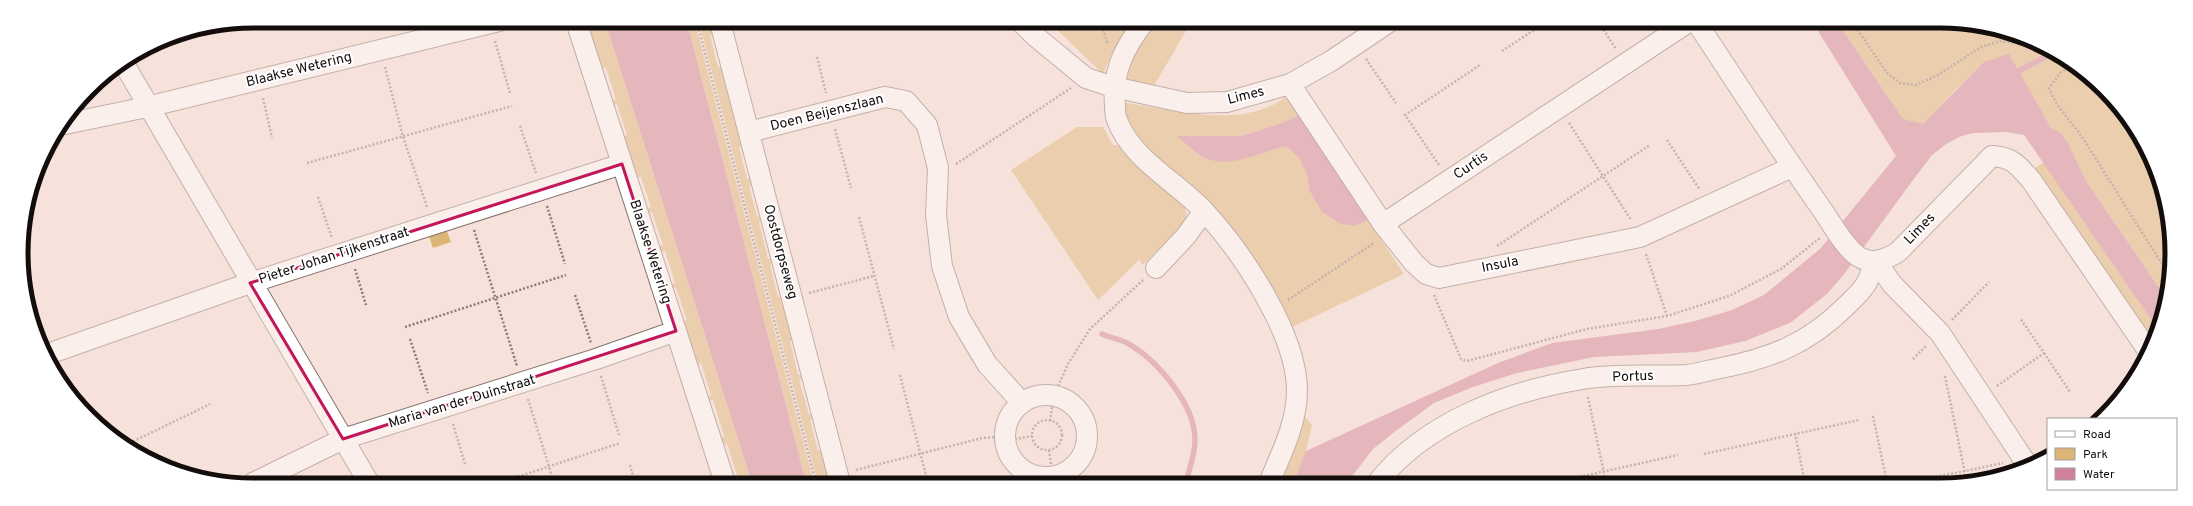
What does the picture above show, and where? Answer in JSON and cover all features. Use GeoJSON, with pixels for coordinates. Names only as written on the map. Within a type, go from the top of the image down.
{"type":"FeatureCollection","features":[{"type":"Feature","properties":{"kind":"street","name":"Blaakse Wetering"},"geometry":{"type":"LineString","coordinates":[[69,123],[147,107],[469,28]]}},
{"type":"Feature","properties":{"kind":"street","name":"Blaakse Wetering"},"geometry":{"type":"LineString","coordinates":[[578,28],[723,478]]}},
{"type":"Feature","properties":{"kind":"street","name":"Oostdorpseweg"},"geometry":{"type":"LineString","coordinates":[[722,28],[839,478]]}},
{"type":"Feature","properties":{"kind":"street"},"geometry":{"type":"LineString","coordinates":[[1027,28],[1086,78]]}},
{"type":"Feature","properties":{"kind":"street"},"geometry":{"type":"LineString","coordinates":[[1141,28],[1117,69],[1114,87],[1116,119],[1129,143],[1204,211],[1240,257],[1273,310],[1285,337],[1293,362],[1297,391],[1291,430],[1271,478]]}},
{"type":"Feature","properties":{"kind":"street","name":"Limes"},"geometry":{"type":"LineString","coordinates":[[1086,78],[1114,87],[1187,102],[1227,102],[1290,84],[1354,46],[1380,28]]}},
{"type":"Feature","properties":{"kind":"street","name":"Curtis"},"geometry":{"type":"LineString","coordinates":[[1387,228],[1450,180],[1679,28]]}},
{"type":"Feature","properties":{"kind":"street"},"geometry":{"type":"LineString","coordinates":[[1700,28],[1792,167],[1833,226],[1847,244],[1868,260],[1940,333],[2025,461]]}},
{"type":"Feature","properties":{"kind":"street"},"geometry":{"type":"LineString","coordinates":[[126,67],[147,107],[366,478]]}},
{"type":"Feature","properties":{"kind":"street"},"geometry":{"type":"LineString","coordinates":[[1290,84],[1387,228],[1414,263],[1426,274],[1433,276]]}},
{"type":"Feature","properties":{"kind":"street","name":"Doen Beijenszlaan"},"geometry":{"type":"LineString","coordinates":[[749,132],[885,97],[906,101],[927,125],[938,168],[936,215],[942,266],[959,317],[987,364],[1022,403]]}},
{"type":"Feature","properties":{"kind":"street","name":"Limes"},"geometry":{"type":"LineString","coordinates":[[1868,260],[1886,259],[1898,252],[1992,156],[2006,157],[2020,167],[2031,180],[2145,346]]}},
{"type":"Feature","properties":{"kind":"street","name":"Pieter Johan Tijkenstraat"},"geometry":{"type":"LineString","coordinates":[[51,353],[250,283],[622,164]]}},
{"type":"Feature","properties":{"kind":"street","name":"Insula"},"geometry":{"type":"LineString","coordinates":[[1433,276],[1439,278],[1640,237],[1792,167]]}},
{"type":"Feature","properties":{"kind":"street"},"geometry":{"type":"LineString","coordinates":[[1156,268],[1186,236],[1204,211]]}},
{"type":"Feature","properties":{"kind":"street","name":"Portus"},"geometry":{"type":"LineString","coordinates":[[1381,478],[1388,470],[1428,436],[1475,411],[1531,390],[1584,379],[1688,375],[1757,361],[1779,352],[1818,330],[1836,316],[1866,284],[1868,260]]}},
{"type":"Feature","properties":{"kind":"street","name":"Maria van der Duinstraat"},"geometry":{"type":"LineString","coordinates":[[263,478],[343,439],[523,383],[676,331]]}},
{"type":"Feature","properties":{"kind":"street"},"geometry":{"type":"LineString","coordinates":[[1038,395],[1054,395],[1065,399],[1083,416],[1087,428],[1088,441],[1084,453],[1078,463],[1065,477],[1031,475],[1021,469],[1013,461],[1005,441],[1006,425],[1013,412],[1022,403],[1038,395]]}},
{"type":"Feature","properties":{"kind":"path"},"geometry":{"type":"LineString","coordinates":[[496,28],[510,93]]}},
{"type":"Feature","properties":{"kind":"path"},"geometry":{"type":"LineString","coordinates":[[699,28],[815,478]]}},
{"type":"Feature","properties":{"kind":"path"},"geometry":{"type":"LineString","coordinates":[[1502,51],[1536,28]]}},
{"type":"Feature","properties":{"kind":"path"},"geometry":{"type":"LineString","coordinates":[[1602,28],[1625,64]]}},
{"type":"Feature","properties":{"kind":"path"},"geometry":{"type":"LineString","coordinates":[[1856,28],[1887,73],[1900,83],[1916,85],[1938,75],[1981,47],[2001,41],[2018,42]]}},
{"type":"Feature","properties":{"kind":"path"},"geometry":{"type":"LineString","coordinates":[[1354,46],[1367,60],[1396,103]]}},
{"type":"Feature","properties":{"kind":"path"},"geometry":{"type":"LineString","coordinates":[[380,49],[403,137],[433,225]]}},
{"type":"Feature","properties":{"kind":"path"},"geometry":{"type":"LineString","coordinates":[[1450,180],[1405,115],[1480,65]]}},
{"type":"Feature","properties":{"kind":"path"},"geometry":{"type":"LineString","coordinates":[[2068,68],[2060,73],[2048,88],[2054,102],[2085,141],[2136,226],[2165,268]]}},
{"type":"Feature","properties":{"kind":"path"},"geometry":{"type":"LineString","coordinates":[[938,168],[956,164],[1086,78]]}},
{"type":"Feature","properties":{"kind":"path"},"geometry":{"type":"LineString","coordinates":[[259,80],[272,138]]}},
{"type":"Feature","properties":{"kind":"path"},"geometry":{"type":"LineString","coordinates":[[307,163],[512,106]]}},
{"type":"Feature","properties":{"kind":"path"},"geometry":{"type":"LineString","coordinates":[[1558,108],[1604,175],[1640,237],[1667,316]]}},
{"type":"Feature","properties":{"kind":"path"},"geometry":{"type":"LineString","coordinates":[[1667,140],[1710,205]]}},
{"type":"Feature","properties":{"kind":"path"},"geometry":{"type":"LineString","coordinates":[[1494,249],[1650,145]]}},
{"type":"Feature","properties":{"kind":"path"},"geometry":{"type":"LineString","coordinates":[[318,197],[366,305]]}},
{"type":"Feature","properties":{"kind":"path"},"geometry":{"type":"LineString","coordinates":[[469,213],[552,478]]}},
{"type":"Feature","properties":{"kind":"path"},"geometry":{"type":"LineString","coordinates":[[859,217],[894,349]]}},
{"type":"Feature","properties":{"kind":"path"},"geometry":{"type":"LineString","coordinates":[[1433,276],[1434,299],[1461,359],[1467,361],[1587,329],[1667,316],[1729,296],[1757,283],[1781,269],[1833,226]]}},
{"type":"Feature","properties":{"kind":"path"},"geometry":{"type":"LineString","coordinates":[[1273,310],[1387,228]]}},
{"type":"Feature","properties":{"kind":"path"},"geometry":{"type":"LineString","coordinates":[[1050,421],[1054,395],[1068,364],[1090,329],[1156,268]]}},
{"type":"Feature","properties":{"kind":"path"},"geometry":{"type":"LineString","coordinates":[[405,327],[566,275]]}},
{"type":"Feature","properties":{"kind":"path"},"geometry":{"type":"LineString","coordinates":[[792,298],[874,276]]}},
{"type":"Feature","properties":{"kind":"path"},"geometry":{"type":"LineString","coordinates":[[1913,359],[1990,282]]}},
{"type":"Feature","properties":{"kind":"path"},"geometry":{"type":"LineString","coordinates":[[2020,318],[2070,392]]}},
{"type":"Feature","properties":{"kind":"path"},"geometry":{"type":"LineString","coordinates":[[410,339],[465,464]]}},
{"type":"Feature","properties":{"kind":"path"},"geometry":{"type":"LineString","coordinates":[[1982,396],[2044,353]]}},
{"type":"Feature","properties":{"kind":"path"},"geometry":{"type":"LineString","coordinates":[[1944,374],[1966,476]]}},
{"type":"Feature","properties":{"kind":"path"},"geometry":{"type":"LineString","coordinates":[[900,375],[927,478]]}},
{"type":"Feature","properties":{"kind":"path"},"geometry":{"type":"LineString","coordinates":[[1584,379],[1605,478]]}},
{"type":"Feature","properties":{"kind":"path"},"geometry":{"type":"LineString","coordinates":[[131,442],[210,404]]}},
{"type":"Feature","properties":{"kind":"path"},"geometry":{"type":"LineString","coordinates":[[1873,416],[1885,478]]}},
{"type":"Feature","properties":{"kind":"path"},"geometry":{"type":"LineString","coordinates":[[1704,454],[1859,420]]}},
{"type":"Feature","properties":{"kind":"path"},"geometry":{"type":"LineString","coordinates":[[1049,450],[1059,443],[1062,434],[1058,425],[1050,421],[1044,421],[1036,425],[1032,436],[1037,447],[1049,450],[1065,477]]}},
{"type":"Feature","properties":{"kind":"path"},"geometry":{"type":"LineString","coordinates":[[1795,433],[1804,478]]}},
{"type":"Feature","properties":{"kind":"path"},"geometry":{"type":"LineString","coordinates":[[842,478],[920,454],[982,438],[996,437],[1005,441],[1032,436]]}},
{"type":"Feature","properties":{"kind":"path"},"geometry":{"type":"LineString","coordinates":[[514,478],[620,443]]}},
{"type":"Feature","properties":{"kind":"path"},"geometry":{"type":"LineString","coordinates":[[1573,478],[1678,455]]}},
{"type":"Feature","properties":{"kind":"path"},"geometry":{"type":"LineString","coordinates":[[1934,478],[2021,463]]}},
{"type":"Feature","properties":{"kind":"path"},"geometry":{"type":"LineString","coordinates":[[630,465],[634,478]]}},
{"type":"Feature","properties":{"kind":"highlighted area"},"geometry":{"type":"Polygon","coordinates":[[[622,164],[676,331],[343,439],[250,283],[622,164]]]}},
{"type":"Feature","properties":{"kind":"green space"},"geometry":{"type":"Polygon","coordinates":[[[586,28],[607,28],[750,478],[731,478],[737,475],[727,444],[720,446],[718,439],[724,436],[713,400],[706,402],[705,397],[711,395],[701,363],[694,365],[681,322],[687,320],[676,288],[670,290],[669,285],[675,283],[665,251],[658,253],[657,247],[663,245],[652,212],[646,214],[644,209],[651,207],[641,177],[634,178],[621,137],[627,135],[617,104],[611,105],[610,102],[616,99],[606,68],[599,69],[586,28]]]}},
{"type":"Feature","properties":{"kind":"green space"},"geometry":{"type":"Polygon","coordinates":[[[689,28],[697,28],[813,478],[805,478],[689,28]]]}},
{"type":"Feature","properties":{"kind":"green space"},"geometry":{"type":"Polygon","coordinates":[[[701,28],[715,28],[717,34],[710,36],[718,67],[725,66],[746,146],[739,147],[747,179],[754,178],[756,184],[749,186],[757,217],[764,216],[765,221],[759,222],[768,259],[775,257],[776,263],[770,265],[778,297],[784,295],[796,339],[790,341],[798,375],[805,374],[806,378],[799,380],[809,415],[815,413],[816,418],[810,420],[818,451],[825,449],[832,478],[817,478],[701,28]]]}},
{"type":"Feature","properties":{"kind":"green space"},"geometry":{"type":"Polygon","coordinates":[[[1055,28],[1129,28],[1110,58],[1103,74],[1055,28]]]}},
{"type":"Feature","properties":{"kind":"green space"},"geometry":{"type":"Polygon","coordinates":[[[1149,28],[1188,28],[1154,86],[1124,81],[1131,55],[1149,28]]]}},
{"type":"Feature","properties":{"kind":"green space"},"geometry":{"type":"Polygon","coordinates":[[[1841,28],[1955,28],[1984,32],[2012,40],[2040,51],[2077,74],[2099,94],[2119,116],[2142,153],[2148,167],[2161,209],[2165,238],[2165,268],[2162,292],[2086,181],[2068,143],[2061,133],[2051,128],[2009,55],[1957,88],[1923,125],[1903,119],[1841,28]]]}},
{"type":"Feature","properties":{"kind":"green space"},"geometry":{"type":"Polygon","coordinates":[[[1287,96],[1299,115],[1281,124],[1241,136],[1178,136],[1199,155],[1207,159],[1217,161],[1248,158],[1286,146],[1299,158],[1307,174],[1309,190],[1322,212],[1342,224],[1355,226],[1368,220],[1404,274],[1290,328],[1130,128],[1123,114],[1122,102],[1196,114],[1234,115],[1271,106],[1287,96]]]}},
{"type":"Feature","properties":{"kind":"green space"},"geometry":{"type":"Polygon","coordinates":[[[1077,127],[1103,127],[1113,145],[1124,145],[1184,203],[1187,220],[1143,265],[1139,260],[1098,300],[1011,170],[1077,127]]]}},
{"type":"Feature","properties":{"kind":"green space"},"geometry":{"type":"Polygon","coordinates":[[[2044,162],[2154,323],[2149,335],[2035,168],[2044,162]]]}},
{"type":"Feature","properties":{"kind":"green space"},"geometry":{"type":"Polygon","coordinates":[[[446,229],[451,242],[433,248],[428,234],[446,229]]]}},
{"type":"Feature","properties":{"kind":"green space"},"geometry":{"type":"Polygon","coordinates":[[[1301,412],[1312,425],[1306,451],[1295,478],[1279,478],[1301,412]]]}},
{"type":"Feature","properties":{"kind":"water"},"geometry":{"type":"Polygon","coordinates":[[[607,28],[689,28],[805,478],[750,478],[607,28]]]}},
{"type":"Feature","properties":{"kind":"water"},"geometry":{"type":"Polygon","coordinates":[[[1816,28],[1841,28],[1903,119],[1923,124],[1984,62],[2009,54],[2051,128],[2061,133],[2068,143],[2086,181],[2162,292],[2154,323],[2024,135],[2006,132],[1973,133],[1959,137],[1946,144],[1932,155],[1845,273],[1827,294],[1790,323],[1745,341],[1697,352],[1594,357],[1517,373],[1473,387],[1434,403],[1373,449],[1351,478],[1295,478],[1306,451],[1498,363],[1552,343],[1658,329],[1695,321],[1732,310],[1764,295],[1820,249],[1896,156],[1816,28]]]}},
{"type":"Feature","properties":{"kind":"water"},"geometry":{"type":"Polygon","coordinates":[[[1299,115],[1368,220],[1355,226],[1341,224],[1322,212],[1309,190],[1307,174],[1299,158],[1286,146],[1247,158],[1227,162],[1207,159],[1199,155],[1177,136],[1241,136],[1280,124],[1299,115]]]}},
{"type":"Feature","properties":{"kind":"waterway"},"geometry":{"type":"LineString","coordinates":[[2019,71],[2048,55]]}},
{"type":"Feature","properties":{"kind":"waterway"},"geometry":{"type":"LineString","coordinates":[[1102,334],[1125,342],[1137,349],[1161,371],[1181,398],[1194,427],[1195,446],[1187,478]]}}]}
